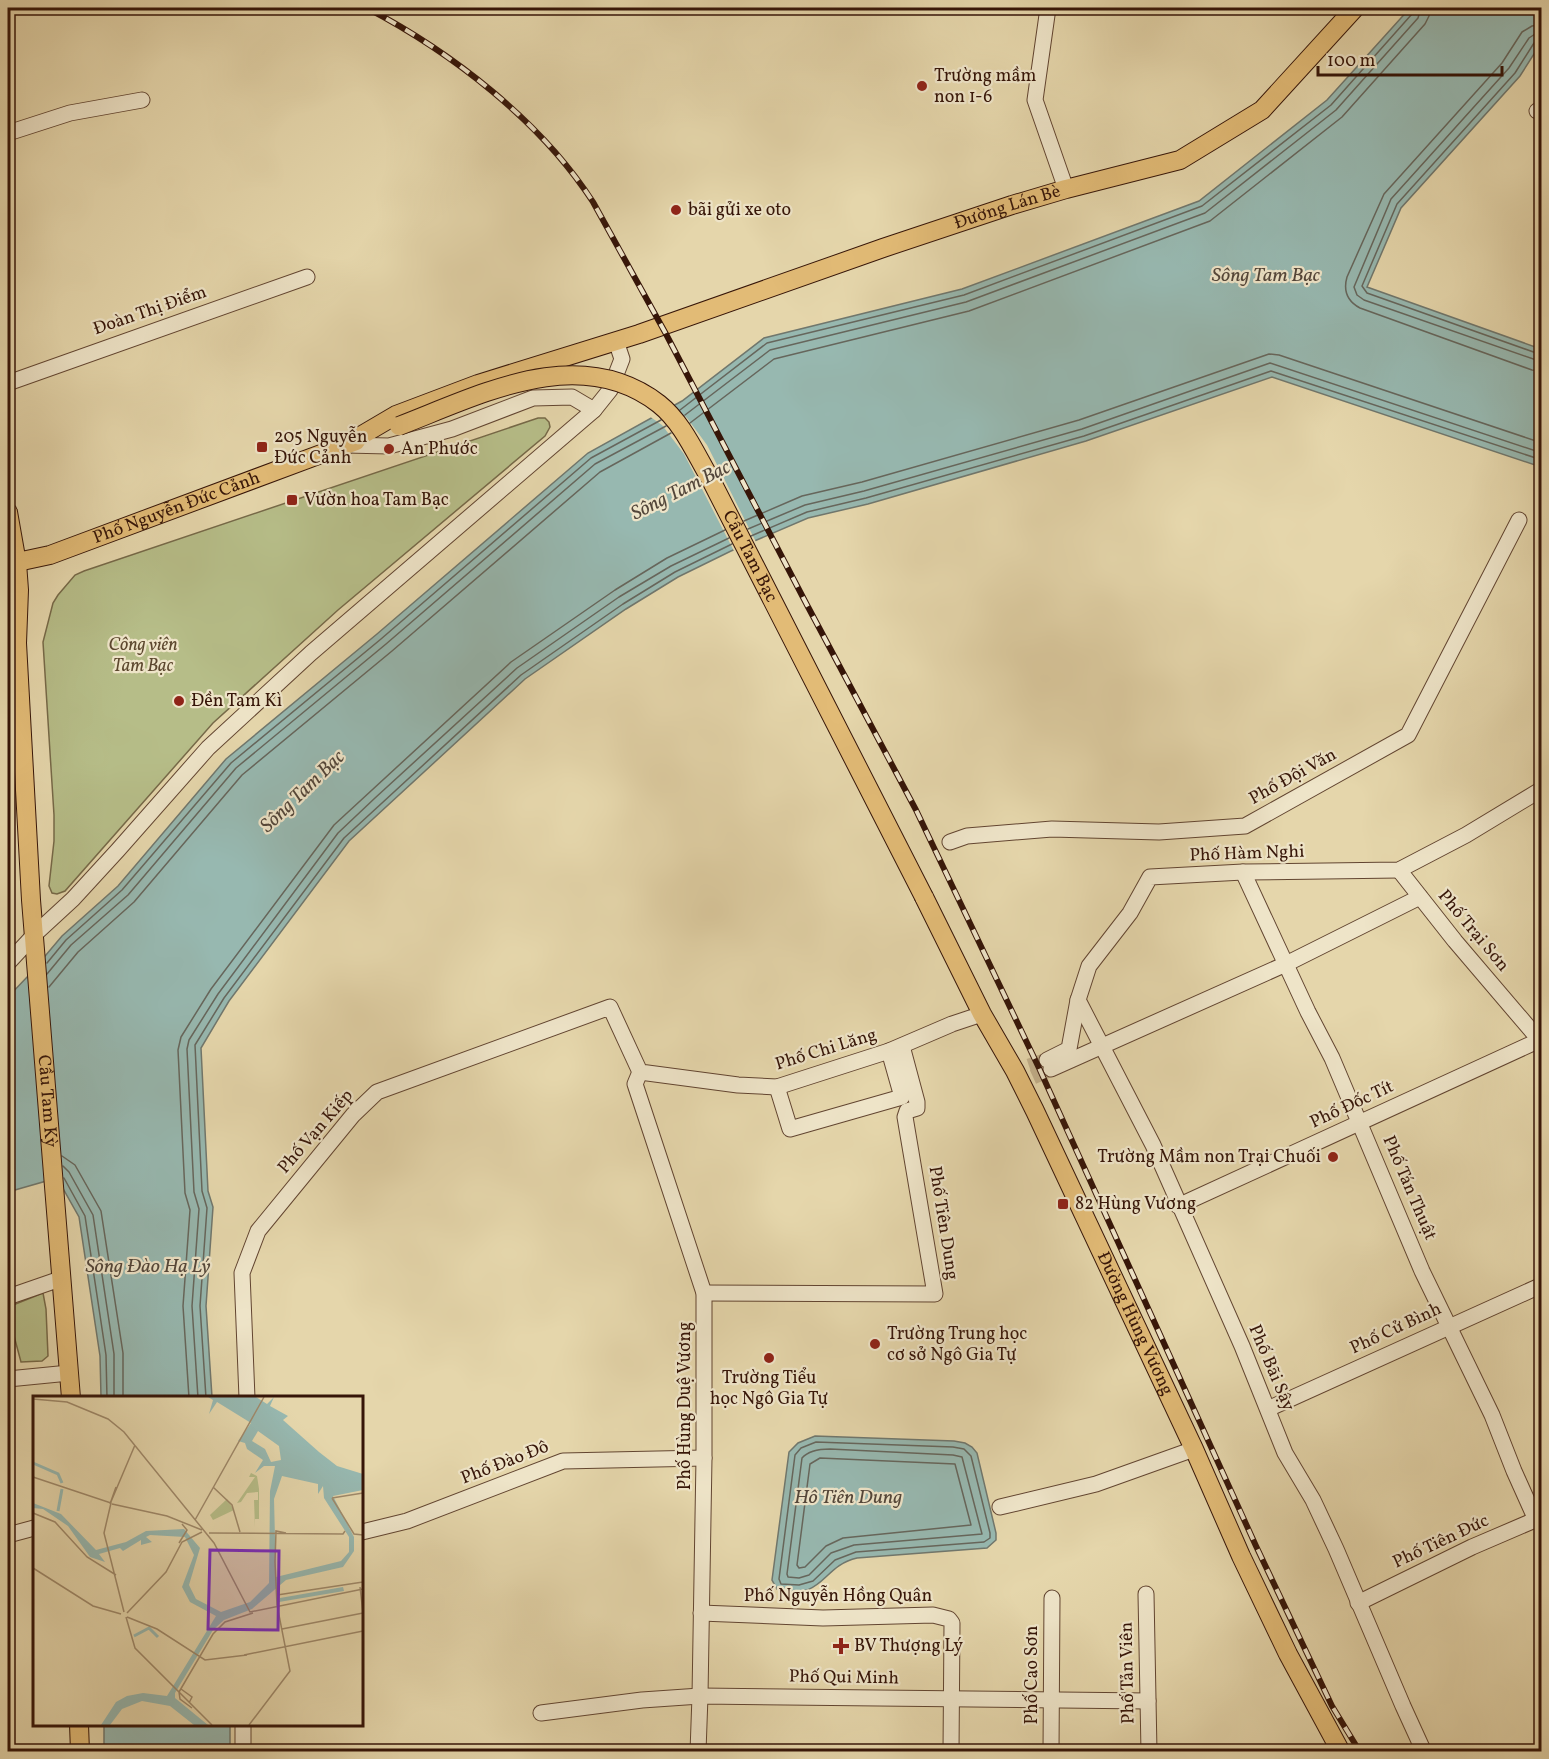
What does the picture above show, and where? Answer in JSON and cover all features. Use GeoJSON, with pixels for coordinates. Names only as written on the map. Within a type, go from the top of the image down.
{"type":"FeatureCollection","features":[{"type":"Feature","properties":{"kind":"main road","name":"Đường Lán Bè"},"geometry":{"type":"LineString","coordinates":[[616,341],[883,248],[1066,189],[1180,160],[1262,110],[1355,8]]}},
{"type":"Feature","properties":{"kind":"main road","name":"Phố Nguyễn Đức Cảnh"},"geometry":{"type":"LineString","coordinates":[[345,445],[396,415],[478,384],[616,341]]}},
{"type":"Feature","properties":{"kind":"main road","name":"Cầu Tam Bạc"},"geometry":{"type":"LineString","coordinates":[[399,426],[516,382],[555,375],[608,379],[632,387],[660,405],[680,427],[711,480],[924,897]]}},
{"type":"Feature","properties":{"kind":"main road","name":"Phố Nguyễn Đức Cảnh"},"geometry":{"type":"LineString","coordinates":[[12,563],[50,555],[399,426]]}},
{"type":"Feature","properties":{"kind":"main road","name":"Cầu Tam Kỳ"},"geometry":{"type":"LineString","coordinates":[[8,512],[12,563],[19,597],[15,772],[34,934],[71,1396]]}},
{"type":"Feature","properties":{"kind":"main road","name":"Đường Hùng Vương"},"geometry":{"type":"LineString","coordinates":[[924,897],[982,1014],[1024,1074],[1241,1556],[1341,1752]]}},
{"type":"Feature","properties":{"kind":"main road"},"geometry":{"type":"LineString","coordinates":[[80,1726],[80,1752]]}},
{"type":"Feature","properties":{"kind":"street"},"geometry":{"type":"LineString","coordinates":[[1048,8],[1035,100],[1066,189]]}},
{"type":"Feature","properties":{"kind":"street"},"geometry":{"type":"LineString","coordinates":[[8,133],[70,112],[142,100]]}},
{"type":"Feature","properties":{"kind":"street","name":"Đoàn Thị Điểm"},"geometry":{"type":"LineString","coordinates":[[8,383],[307,277]]}},
{"type":"Feature","properties":{"kind":"street"},"geometry":{"type":"LineString","coordinates":[[8,963],[34,934],[81,890],[208,748],[226,731],[311,653],[594,410],[610,390],[622,359],[616,341]]}},
{"type":"Feature","properties":{"kind":"street"},"geometry":{"type":"LineString","coordinates":[[345,445],[389,446],[452,429],[533,398],[572,397],[594,410]]}},
{"type":"Feature","properties":{"kind":"street","name":"Phố Đội Văn"},"geometry":{"type":"LineString","coordinates":[[950,842],[967,836],[1052,829],[1159,832],[1245,826],[1408,735],[1519,520]]}},
{"type":"Feature","properties":{"kind":"street","name":"Phố Hàm Nghi"},"geometry":{"type":"LineString","coordinates":[[1420,897],[1286,964],[1102,1047],[1049,1065],[1069,1049],[1078,1000],[1089,966],[1130,913],[1150,877],[1243,872],[1399,870],[1466,835],[1542,789]]}},
{"type":"Feature","properties":{"kind":"street","name":"Phố Trại Sơn"},"geometry":{"type":"LineString","coordinates":[[1399,870],[1541,1041]]}},
{"type":"Feature","properties":{"kind":"street","name":"Phố Tán Thuật"},"geometry":{"type":"LineString","coordinates":[[1243,872],[1332,1058],[1422,1270],[1492,1415],[1514,1471],[1539,1519]]}},
{"type":"Feature","properties":{"kind":"street","name":"Phố Bãi Sậy"},"geometry":{"type":"LineString","coordinates":[[1078,1000],[1152,1145],[1229,1317],[1285,1453],[1313,1500],[1424,1752]]}},
{"type":"Feature","properties":{"kind":"street","name":"Phố Vạn Kiếp"},"geometry":{"type":"LineString","coordinates":[[247,1396],[242,1273],[258,1231],[353,1115],[377,1092],[610,1007],[640,1072]]}},
{"type":"Feature","properties":{"kind":"street","name":"Phố Chi Lăng"},"geometry":{"type":"LineString","coordinates":[[640,1072],[738,1085],[777,1087],[895,1048],[982,1014]]}},
{"type":"Feature","properties":{"kind":"street","name":"Phố Đốc Tít"},"geometry":{"type":"LineString","coordinates":[[1178,1206],[1541,1041]]}},
{"type":"Feature","properties":{"kind":"street"},"geometry":{"type":"LineString","coordinates":[[777,1087],[790,1128],[902,1097],[895,1048]]}},
{"type":"Feature","properties":{"kind":"street","name":"Phố Tiên Dung"},"geometry":{"type":"LineString","coordinates":[[704,1293],[935,1294],[905,1117],[907,1111],[917,1108],[917,1102],[895,1048]]}},
{"type":"Feature","properties":{"kind":"street","name":"Phố Hùng Duệ Vương"},"geometry":{"type":"LineString","coordinates":[[640,1072],[635,1084],[704,1293],[704,1458],[698,1752]]}},
{"type":"Feature","properties":{"kind":"street"},"geometry":{"type":"LineString","coordinates":[[8,1297],[60,1279]]}},
{"type":"Feature","properties":{"kind":"street","name":"Phố Cử Bình"},"geometry":{"type":"LineString","coordinates":[[1268,1409],[1542,1285]]}},
{"type":"Feature","properties":{"kind":"street"},"geometry":{"type":"LineString","coordinates":[[8,1379],[69,1373]]}},
{"type":"Feature","properties":{"kind":"street"},"geometry":{"type":"LineString","coordinates":[[1000,1507],[1096,1484],[1194,1449]]}},
{"type":"Feature","properties":{"kind":"street","name":"Phố Đào Đô"},"geometry":{"type":"LineString","coordinates":[[363,1532],[407,1521],[563,1461],[704,1458]]}},
{"type":"Feature","properties":{"kind":"street","name":"Phố Tiên Đức"},"geometry":{"type":"LineString","coordinates":[[1358,1603],[1472,1547],[1539,1519]]}},
{"type":"Feature","properties":{"kind":"street"},"geometry":{"type":"LineString","coordinates":[[8,1535],[33,1528]]}},
{"type":"Feature","properties":{"kind":"street","name":"Phố Tản Viên"},"geometry":{"type":"LineString","coordinates":[[1146,1594],[1149,1752]]}},
{"type":"Feature","properties":{"kind":"street","name":"Phố Cao Sơn"},"geometry":{"type":"LineString","coordinates":[[1051,1752],[1052,1598]]}},
{"type":"Feature","properties":{"kind":"street","name":"Phố Nguyễn Hồng Quân"},"geometry":{"type":"LineString","coordinates":[[701,1613],[823,1618],[942,1616],[949,1618],[952,1623],[951,1752]]}},
{"type":"Feature","properties":{"kind":"street","name":"Phố Qui Minh"},"geometry":{"type":"LineString","coordinates":[[541,1713],[642,1700],[700,1696],[1148,1701]]}},
{"type":"Feature","properties":{"kind":"street"},"geometry":{"type":"LineString","coordinates":[[243,1726],[243,1752]]}},
{"type":"Feature","properties":{"kind":"green space","name":"Công viên Tam Bạc"},"geometry":{"type":"Polygon","coordinates":[[[538,418],[545,418],[549,422],[550,427],[545,436],[338,610],[213,723],[65,891],[52,893],[49,886],[54,841],[54,815],[43,642],[53,603],[75,575],[538,418]]]}},
{"type":"Feature","properties":{"kind":"green space"},"geometry":{"type":"Polygon","coordinates":[[[43,1293],[48,1356],[42,1361],[21,1362],[14,1336],[13,1305],[43,1293]]]}},
{"type":"Feature","properties":{"kind":"water","name":"Sông Tam Bạc"},"geometry":{"type":"Polygon","coordinates":[[[1410,8],[1541,8],[1541,43],[1520,76],[1401,208],[1367,287],[1541,349],[1541,467],[1272,377],[1086,441],[868,504],[808,518],[678,577],[626,609],[525,679],[349,841],[229,1001],[201,1048],[208,1191],[213,1207],[206,1306],[212,1396],[101,1396],[100,1356],[79,1217],[57,1178],[8,1192],[8,997],[62,936],[118,886],[226,759],[377,634],[588,453],[682,401],[764,338],[962,289],[1199,201],[1327,100],[1410,8]]]}},
{"type":"Feature","properties":{"kind":"water","name":"Hô Tiên Dung"},"geometry":{"type":"Polygon","coordinates":[[[815,1436],[954,1441],[972,1447],[977,1453],[996,1540],[987,1548],[857,1558],[845,1562],[813,1587],[804,1591],[792,1592],[777,1589],[772,1580],[789,1452],[798,1443],[815,1436]]]}},
{"type":"Feature","properties":{"kind":"water"},"geometry":{"type":"Polygon","coordinates":[[[104,1726],[230,1726],[230,1751],[104,1751],[104,1726]]]}},
{"type":"Feature","properties":{"kind":"pier"},"geometry":{"type":"Polygon","coordinates":[[[670,404],[687,418],[707,445],[757,544],[735,553],[684,454],[662,425],[649,416],[670,404]]]}},
{"type":"Feature","properties":{"kind":"tunnel"},"geometry":{"type":"LineString","coordinates":[[1029,1066],[1047,1060]]}},
{"type":"Feature","properties":{"kind":"tunnel"},"geometry":{"type":"LineString","coordinates":[[1033,1077],[1051,1069]]}},
{"type":"Feature","properties":{"kind":"railway"},"geometry":{"type":"LineString","coordinates":[[367,8],[430,45],[492,91],[548,144],[593,202],[666,334],[916,810],[1039,1068],[1256,1546],[1332,1706],[1360,1752]]}},
{"type":"Feature","properties":{"kind":"place","name":"Trường mầm non 1-6"},"geometry":{"type":"Point","coordinates":[922,86]}},
{"type":"Feature","properties":{"kind":"place","name":"bãi gửi xe oto"},"geometry":{"type":"Point","coordinates":[676,210]}},
{"type":"Feature","properties":{"kind":"place","name":"205 Nguyễn Đức Cảnh"},"geometry":{"type":"Point","coordinates":[262,447]}},
{"type":"Feature","properties":{"kind":"place","name":"An Phước"},"geometry":{"type":"Point","coordinates":[389,449]}},
{"type":"Feature","properties":{"kind":"place","name":"Vườn hoa Tam Bạc"},"geometry":{"type":"Point","coordinates":[292,500]}},
{"type":"Feature","properties":{"kind":"place","name":"Đền Tam Kì"},"geometry":{"type":"Point","coordinates":[179,701]}},
{"type":"Feature","properties":{"kind":"place","name":"Trường Mầm non Trại Chuối"},"geometry":{"type":"Point","coordinates":[1333,1157]}},
{"type":"Feature","properties":{"kind":"place","name":"82 Hùng Vương"},"geometry":{"type":"Point","coordinates":[1063,1204]}},
{"type":"Feature","properties":{"kind":"place","name":"Trường Trung học cơ sở Ngô Gia Tự"},"geometry":{"type":"Point","coordinates":[875,1344]}},
{"type":"Feature","properties":{"kind":"place","name":"Trường Tiểu học Ngô Gia Tự"},"geometry":{"type":"Point","coordinates":[769,1358]}},
{"type":"Feature","properties":{"kind":"place","name":"BV Thượng Lý"},"geometry":{"type":"Point","coordinates":[841,1646]}},
{"type":"Feature","properties":{"kind":"water label","name":"Sông Đào Hạ Lý"},"geometry":{"type":"Point","coordinates":[148,1267]}}]}
